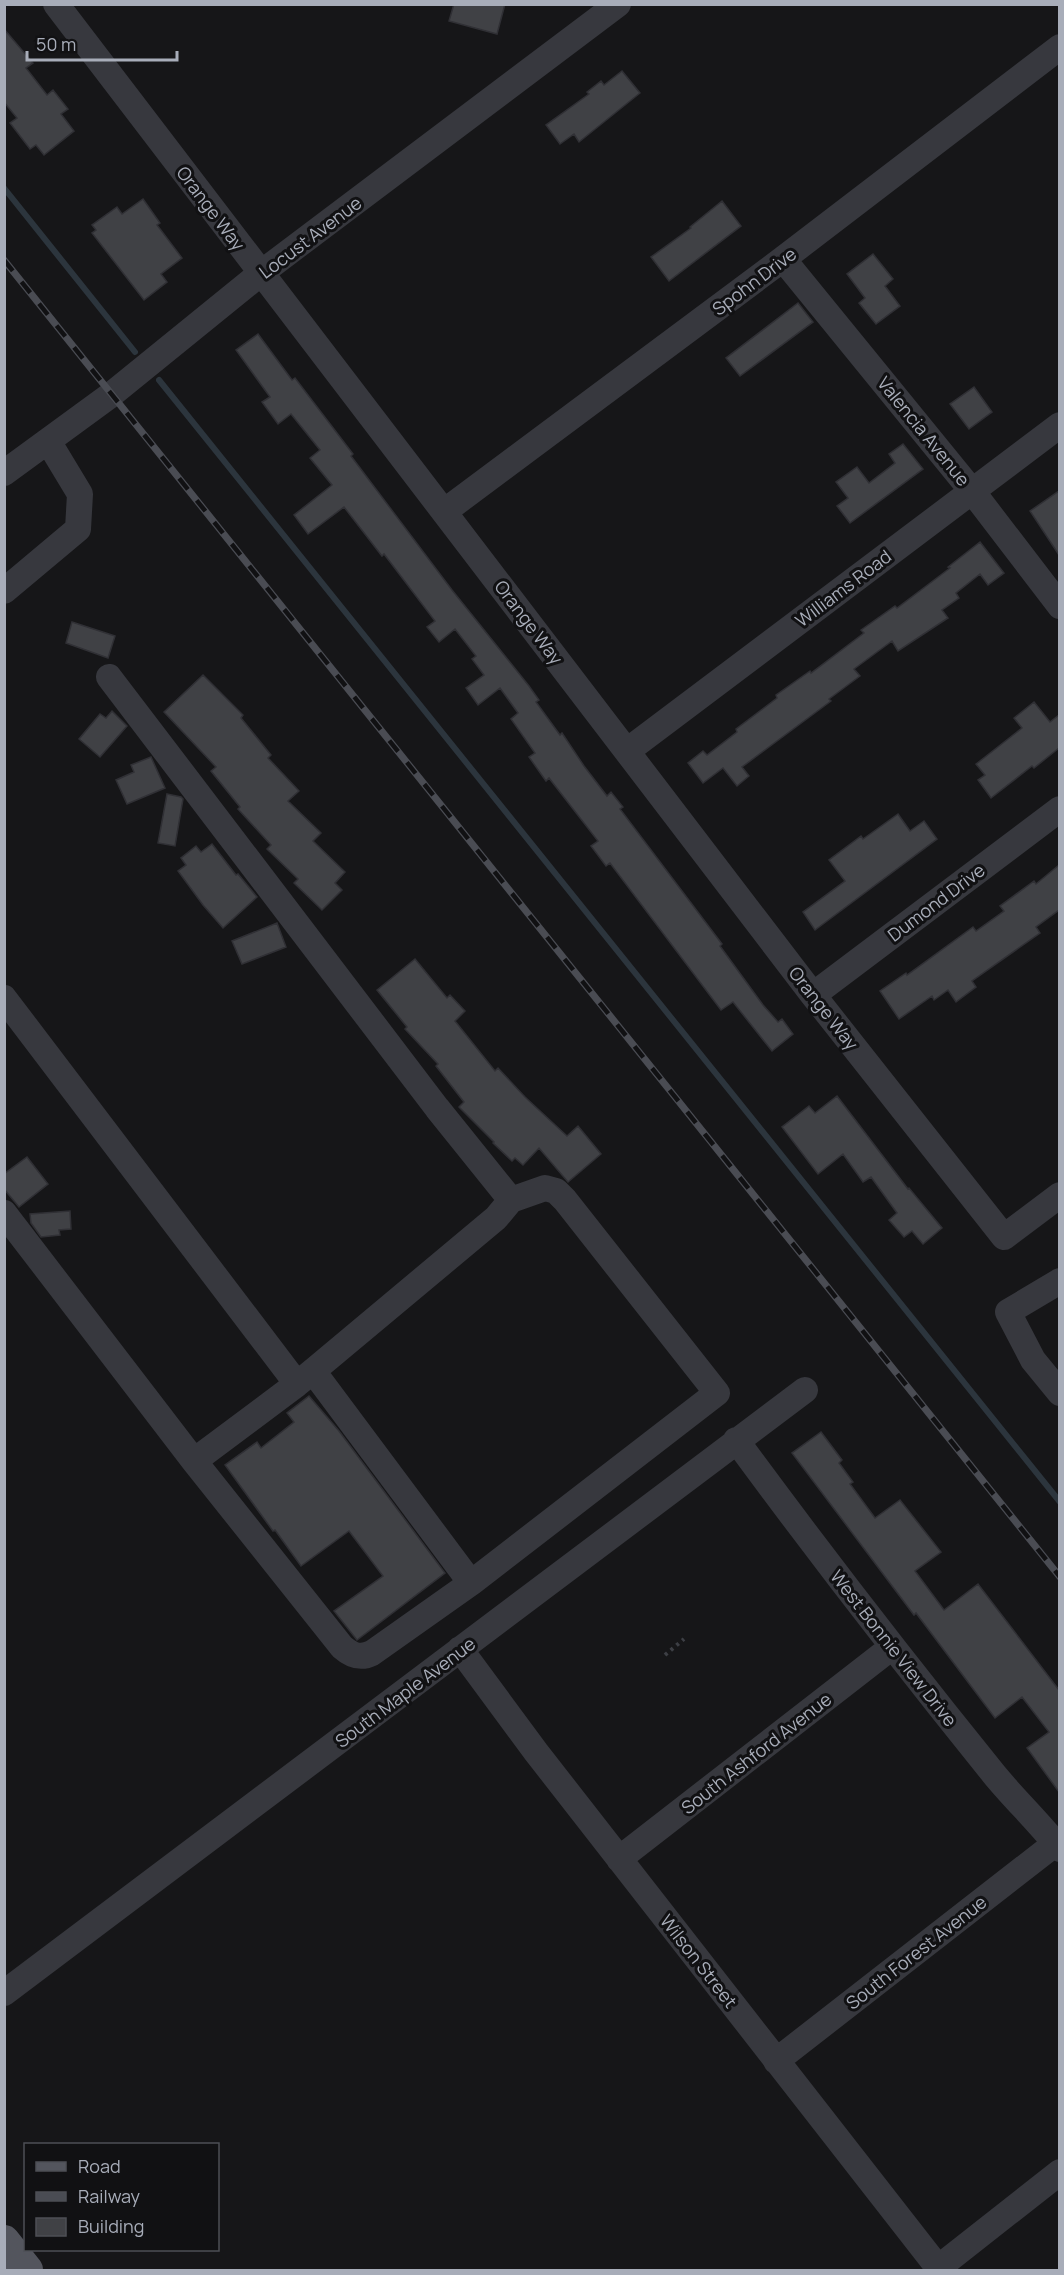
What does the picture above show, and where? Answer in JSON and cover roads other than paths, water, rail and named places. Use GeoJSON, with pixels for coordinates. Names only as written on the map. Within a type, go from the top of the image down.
{"type":"FeatureCollection","features":[{"type":"Feature","properties":{"kind":"main road"},"geometry":{"type":"LineString","coordinates":[[4,2241],[27,2271]]}},
{"type":"Feature","properties":{"kind":"street","name":"Orange Way"},"geometry":{"type":"LineString","coordinates":[[56,4],[813,995],[1004,1238],[1059,1195]]}},
{"type":"Feature","properties":{"kind":"street","name":"Locust Avenue"},"geometry":{"type":"LineString","coordinates":[[4,473],[112,394],[261,273],[618,4]]}},
{"type":"Feature","properties":{"kind":"street","name":"Spohn Drive"},"geometry":{"type":"LineString","coordinates":[[445,511],[783,259],[1059,47]]}},
{"type":"Feature","properties":{"kind":"street","name":"Valencia Avenue"},"geometry":{"type":"LineString","coordinates":[[783,259],[972,491],[1059,606]]}},
{"type":"Feature","properties":{"kind":"street","name":"Williams Road"},"geometry":{"type":"LineString","coordinates":[[627,751],[1059,425]]}},
{"type":"Feature","properties":{"kind":"street"},"geometry":{"type":"LineString","coordinates":[[4,591],[78,529],[80,494],[48,441]]}},
{"type":"Feature","properties":{"kind":"street"},"geometry":{"type":"LineString","coordinates":[[110,677],[437,1108],[511,1200]]}},
{"type":"Feature","properties":{"kind":"street","name":"Dumond Drive"},"geometry":{"type":"LineString","coordinates":[[813,995],[1059,809]]}},
{"type":"Feature","properties":{"kind":"street"},"geometry":{"type":"LineString","coordinates":[[4,999],[471,1583]]}},
{"type":"Feature","properties":{"kind":"street"},"geometry":{"type":"LineString","coordinates":[[4,1213],[194,1461],[342,1647],[350,1654],[366,1656],[372,1653],[471,1583],[717,1393],[565,1200],[556,1191],[545,1188],[511,1200],[496,1218],[305,1377],[194,1461]]}},
{"type":"Feature","properties":{"kind":"street"},"geometry":{"type":"LineString","coordinates":[[1059,1281],[1008,1312],[1033,1360],[1059,1393]]}},
{"type":"Feature","properties":{"kind":"street","name":"South Maple Avenue"},"geometry":{"type":"LineString","coordinates":[[4,1993],[804,1390]]}},
{"type":"Feature","properties":{"kind":"street","name":"West Bonnie View Drive"},"geometry":{"type":"LineString","coordinates":[[736,1440],[892,1647],[1003,1785],[1058,1846]]}},
{"type":"Feature","properties":{"kind":"street","name":"South Ashford Avenue"},"geometry":{"type":"LineString","coordinates":[[619,1859],[892,1647]]}},
{"type":"Feature","properties":{"kind":"street","name":"Wilson Street"},"geometry":{"type":"LineString","coordinates":[[460,1649],[536,1752],[939,2269]]}},
{"type":"Feature","properties":{"kind":"street","name":"South Forest Avenue"},"geometry":{"type":"LineString","coordinates":[[776,2061],[1058,1846]]}},
{"type":"Feature","properties":{"kind":"street"},"geometry":{"type":"LineString","coordinates":[[939,2269],[1059,2172]]}},
{"type":"Feature","properties":{"kind":"waterway"},"geometry":{"type":"LineString","coordinates":[[4,188],[135,352]]}},
{"type":"Feature","properties":{"kind":"waterway"},"geometry":{"type":"LineString","coordinates":[[159,380],[1060,1502]]}},
{"type":"Feature","properties":{"kind":"railway"},"geometry":{"type":"LineString","coordinates":[[4,260],[1060,1577]]}}]}
